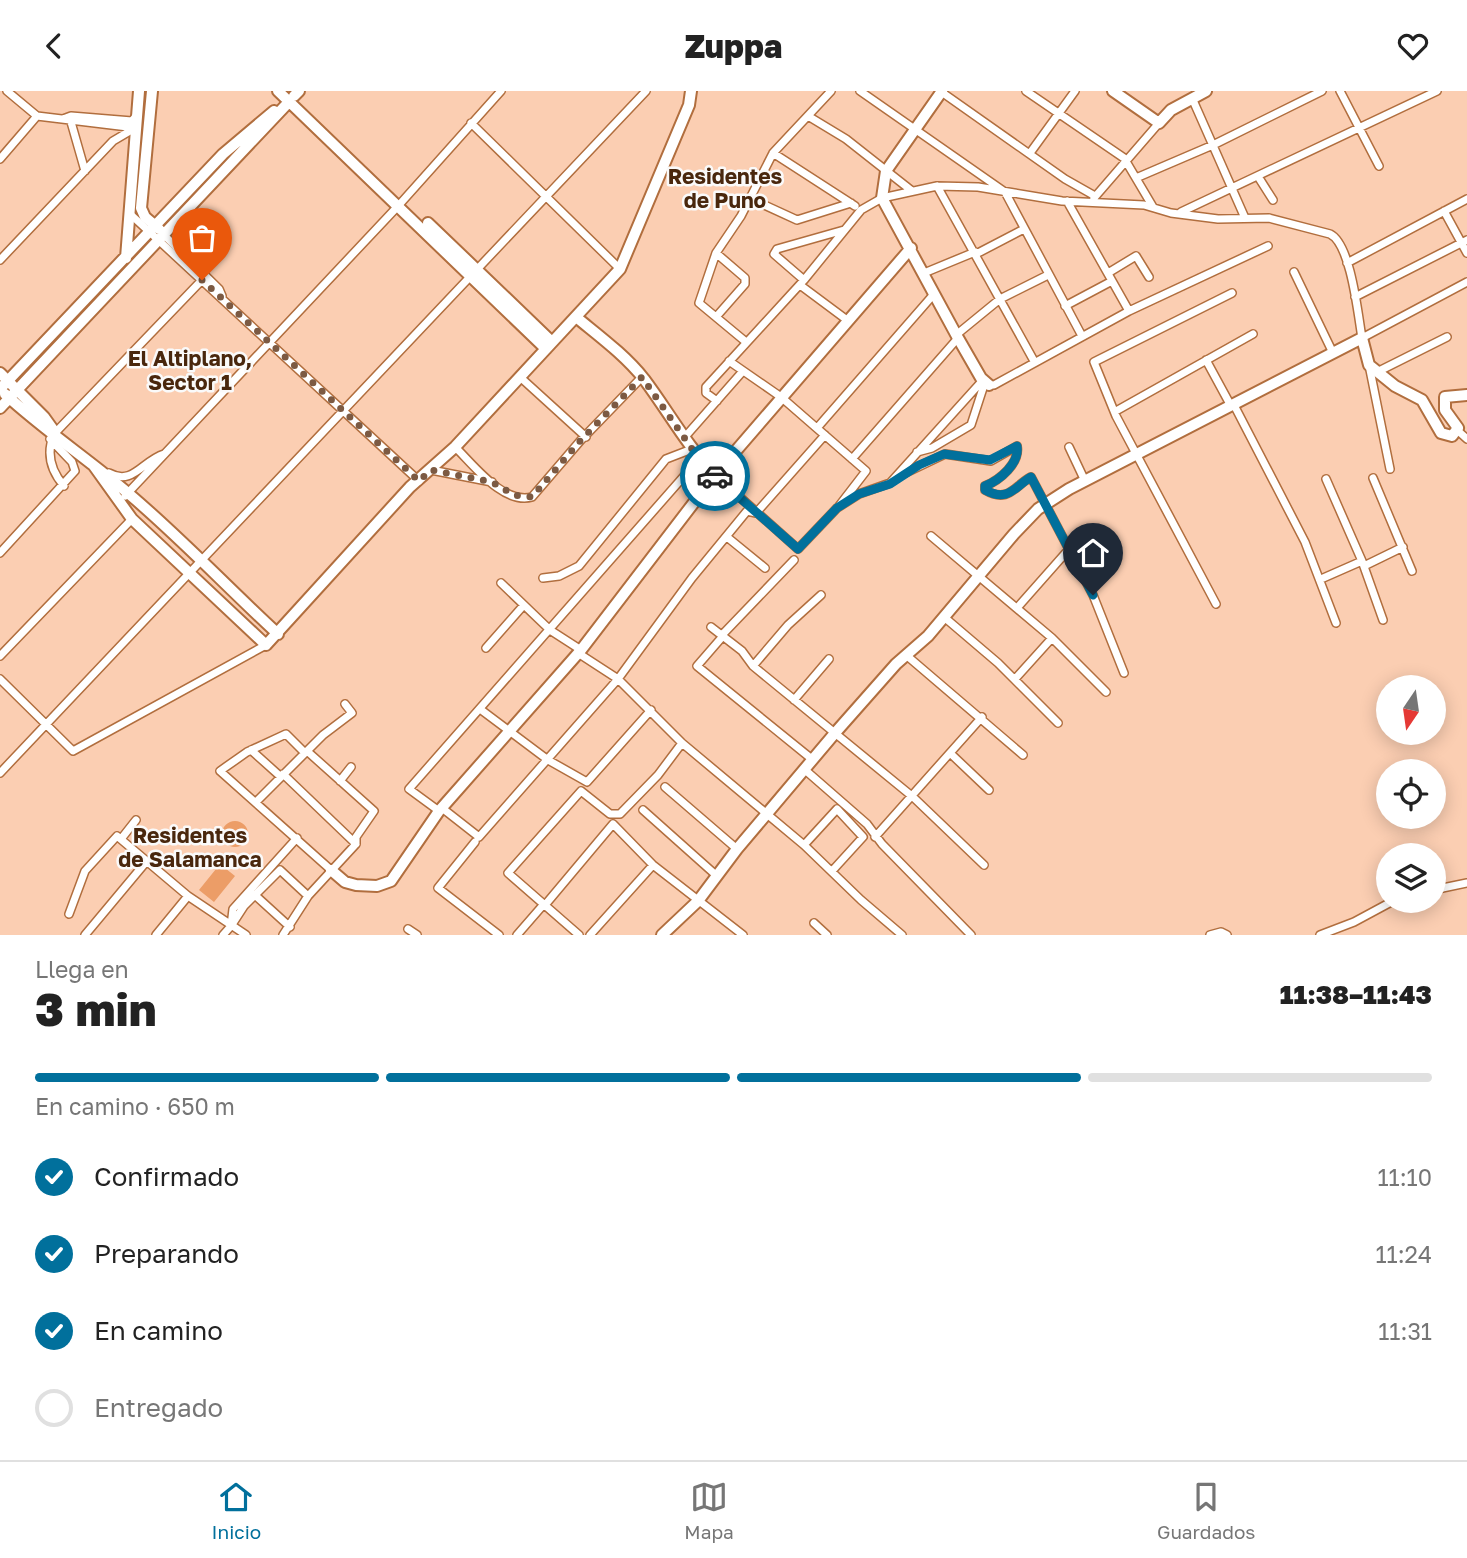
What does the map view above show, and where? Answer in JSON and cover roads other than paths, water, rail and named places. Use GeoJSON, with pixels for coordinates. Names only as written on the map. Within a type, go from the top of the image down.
{"type":"FeatureCollection","features":[{"type":"Feature","properties":{"kind":"street"},"geometry":{"type":"LineString","coordinates":[[7,91],[37,116],[108,125],[136,118]]}},
{"type":"Feature","properties":{"kind":"street"},"geometry":{"type":"LineString","coordinates":[[126,258],[139,91]]}},
{"type":"Feature","properties":{"kind":"street"},"geometry":{"type":"LineString","coordinates":[[142,209],[152,91]]}},
{"type":"Feature","properties":{"kind":"street"},"geometry":{"type":"LineString","coordinates":[[278,91],[292,97],[549,345]]}},
{"type":"Feature","properties":{"kind":"street"},"geometry":{"type":"LineString","coordinates":[[120,502],[401,203],[501,91]]}},
{"type":"Feature","properties":{"kind":"street"},"geometry":{"type":"LineString","coordinates":[[0,773],[646,91]]}},
{"type":"Feature","properties":{"kind":"street"},"geometry":{"type":"LineString","coordinates":[[0,679],[73,751],[266,645],[365,540],[375,525],[455,447],[620,269],[693,95],[691,91]]}},
{"type":"Feature","properties":{"kind":"street"},"geometry":{"type":"LineString","coordinates":[[746,342],[699,303],[716,253],[773,153],[831,91]]}},
{"type":"Feature","properties":{"kind":"street"},"geometry":{"type":"LineString","coordinates":[[860,91],[1005,192],[1082,336]]}},
{"type":"Feature","properties":{"kind":"street"},"geometry":{"type":"LineString","coordinates":[[917,452],[932,448],[971,425],[985,382],[957,337],[882,198],[886,171],[941,91],[1093,199]]}},
{"type":"Feature","properties":{"kind":"street"},"geometry":{"type":"LineString","coordinates":[[1026,91],[1127,161],[1153,207]]}},
{"type":"Feature","properties":{"kind":"street"},"geometry":{"type":"LineString","coordinates":[[1030,153],[1075,91]]}},
{"type":"Feature","properties":{"kind":"street"},"geometry":{"type":"LineString","coordinates":[[1113,91],[1159,123]]}},
{"type":"Feature","properties":{"kind":"street"},"geometry":{"type":"LineString","coordinates":[[1093,199],[1171,110],[1206,91]]}},
{"type":"Feature","properties":{"kind":"street"},"geometry":{"type":"LineString","coordinates":[[1136,177],[1213,145],[1322,91]]}},
{"type":"Feature","properties":{"kind":"street"},"geometry":{"type":"LineString","coordinates":[[1340,91],[1379,166]]}},
{"type":"Feature","properties":{"kind":"street"},"geometry":{"type":"LineString","coordinates":[[1181,212],[1259,178],[1357,127],[1437,91]]}},
{"type":"Feature","properties":{"kind":"street"},"geometry":{"type":"LineString","coordinates":[[0,408],[159,234],[292,97]]}},
{"type":"Feature","properties":{"kind":"street"},"geometry":{"type":"LineString","coordinates":[[1192,98],[1235,189],[1245,218]]}},
{"type":"Feature","properties":{"kind":"street"},"geometry":{"type":"LineString","coordinates":[[62,119],[71,116],[132,121],[150,112]]}},
{"type":"Feature","properties":{"kind":"street"},"geometry":{"type":"LineString","coordinates":[[0,159],[37,116]]}},
{"type":"Feature","properties":{"kind":"street"},"geometry":{"type":"LineString","coordinates":[[808,116],[846,139],[912,191]]}},
{"type":"Feature","properties":{"kind":"street"},"geometry":{"type":"LineString","coordinates":[[99,118],[113,131],[113,141]]}},
{"type":"Feature","properties":{"kind":"street"},"geometry":{"type":"LineString","coordinates":[[136,118],[148,130]]}},
{"type":"Feature","properties":{"kind":"street"},"geometry":{"type":"LineString","coordinates":[[0,260],[136,118]]}},
{"type":"Feature","properties":{"kind":"street"},"geometry":{"type":"LineString","coordinates":[[71,122],[85,171]]}},
{"type":"Feature","properties":{"kind":"street"},"geometry":{"type":"LineString","coordinates":[[471,123],[548,195],[620,269]]}},
{"type":"Feature","properties":{"kind":"street"},"geometry":{"type":"LineString","coordinates":[[773,153],[861,210]]}},
{"type":"Feature","properties":{"kind":"street"},"geometry":{"type":"LineString","coordinates":[[1259,178],[1273,200]]}},
{"type":"Feature","properties":{"kind":"street"},"geometry":{"type":"LineString","coordinates":[[937,185],[1034,361]]}},
{"type":"Feature","properties":{"kind":"street"},"geometry":{"type":"LineString","coordinates":[[717,401],[706,393],[706,387],[802,282],[861,210],[882,198],[937,185],[978,187],[1005,192],[1017,191],[1067,201],[1093,199],[1153,207],[1171,213],[1181,212],[1218,219],[1274,219],[1334,236],[1347,263],[1362,338],[1373,368],[1390,469]]}},
{"type":"Feature","properties":{"kind":"street"},"geometry":{"type":"LineString","coordinates":[[129,198],[142,209],[159,234],[202,280],[419,481]]}},
{"type":"Feature","properties":{"kind":"street"},"geometry":{"type":"LineString","coordinates":[[749,198],[797,220],[852,203]]}},
{"type":"Feature","properties":{"kind":"street"},"geometry":{"type":"LineString","coordinates":[[1347,263],[1467,199]]}},
{"type":"Feature","properties":{"kind":"street"},"geometry":{"type":"LineString","coordinates":[[1067,201],[1129,311]]}},
{"type":"Feature","properties":{"kind":"street"},"geometry":{"type":"LineString","coordinates":[[1444,211],[1464,242],[1467,253]]}},
{"type":"Feature","properties":{"kind":"street"},"geometry":{"type":"LineString","coordinates":[[128,212],[159,234],[219,289],[223,300]]}},
{"type":"Feature","properties":{"kind":"street"},"geometry":{"type":"LineString","coordinates":[[844,229],[777,249],[775,254],[802,282],[847,320]]}},
{"type":"Feature","properties":{"kind":"street"},"geometry":{"type":"LineString","coordinates":[[924,273],[975,253],[1024,229]]}},
{"type":"Feature","properties":{"kind":"street"},"geometry":{"type":"LineString","coordinates":[[0,552],[73,476],[75,467],[53,437],[2,383],[126,258],[159,234]]}},
{"type":"Feature","properties":{"kind":"street"},"geometry":{"type":"LineString","coordinates":[[1355,297],[1464,242]]}},
{"type":"Feature","properties":{"kind":"street"},"geometry":{"type":"LineString","coordinates":[[837,508],[859,494],[890,484],[985,382],[1002,380],[1129,311],[1268,246]]}},
{"type":"Feature","properties":{"kind":"street"},"geometry":{"type":"LineString","coordinates":[[283,935],[308,896],[331,870],[356,844],[356,837],[374,811],[286,734],[251,750],[220,771],[257,801],[331,870],[345,882],[377,886],[391,881],[441,809],[579,652],[715,475],[911,248]]}},
{"type":"Feature","properties":{"kind":"street"},"geometry":{"type":"LineString","coordinates":[[716,253],[746,278],[745,284],[716,317]]}},
{"type":"Feature","properties":{"kind":"street"},"geometry":{"type":"LineString","coordinates":[[1108,273],[1136,256],[1149,277]]}},
{"type":"Feature","properties":{"kind":"street"},"geometry":{"type":"LineString","coordinates":[[1294,272],[1333,353]]}},
{"type":"Feature","properties":{"kind":"street"},"geometry":{"type":"LineString","coordinates":[[852,459],[957,337],[1000,299],[1048,275]]}},
{"type":"Feature","properties":{"kind":"street"},"geometry":{"type":"LineString","coordinates":[[64,486],[52,469],[53,437],[202,280]]}},
{"type":"Feature","properties":{"kind":"street"},"geometry":{"type":"LineString","coordinates":[[1065,306],[1112,281]]}},
{"type":"Feature","properties":{"kind":"street"},"geometry":{"type":"LineString","coordinates":[[663,935],[698,901],[737,849],[835,733],[944,617],[1025,522],[1046,505],[1085,481],[1467,282]]}},
{"type":"Feature","properties":{"kind":"street"},"geometry":{"type":"LineString","coordinates":[[1216,604],[1138,454],[1115,416],[1116,411],[1094,362],[1232,293]]}},
{"type":"Feature","properties":{"kind":"street"},"geometry":{"type":"LineString","coordinates":[[817,428],[934,294]]}},
{"type":"Feature","properties":{"kind":"street"},"geometry":{"type":"LineString","coordinates":[[576,317],[642,377],[684,438],[715,475],[798,549],[837,508],[866,471],[781,397],[729,361]]}},
{"type":"Feature","properties":{"kind":"street"},"geometry":{"type":"LineString","coordinates":[[1116,411],[1253,334]]}},
{"type":"Feature","properties":{"kind":"street"},"geometry":{"type":"LineString","coordinates":[[1373,368],[1447,337]]}},
{"type":"Feature","properties":{"kind":"street"},"geometry":{"type":"LineString","coordinates":[[1206,360],[1262,456],[1321,579],[1336,623]]}},
{"type":"Feature","properties":{"kind":"street"},"geometry":{"type":"LineString","coordinates":[[1373,368],[1422,400],[1440,433],[1452,436],[1458,430]]}},
{"type":"Feature","properties":{"kind":"street"},"geometry":{"type":"LineString","coordinates":[[684,438],[743,372]]}},
{"type":"Feature","properties":{"kind":"street"},"geometry":{"type":"LineString","coordinates":[[520,377],[586,437]]}},
{"type":"Feature","properties":{"kind":"street"},"geometry":{"type":"LineString","coordinates":[[455,447],[492,482],[514,495],[532,497],[642,377]]}},
{"type":"Feature","properties":{"kind":"street"},"geometry":{"type":"LineString","coordinates":[[14,394],[35,423],[128,493],[278,634]]}},
{"type":"Feature","properties":{"kind":"street"},"geometry":{"type":"LineString","coordinates":[[1467,395],[1448,396],[1444,399],[1445,410],[1467,439]]}},
{"type":"Feature","properties":{"kind":"street"},"geometry":{"type":"LineString","coordinates":[[756,513],[825,435]]}},
{"type":"Feature","properties":{"kind":"street"},"geometry":{"type":"LineString","coordinates":[[897,477],[944,454],[986,461],[1017,446],[1017,454],[1006,472],[998,480],[985,486],[985,490],[999,495],[1011,493],[1031,477],[1070,548],[1124,673]]}},
{"type":"Feature","properties":{"kind":"street"},"geometry":{"type":"LineString","coordinates":[[1069,447],[1085,481]]}},
{"type":"Feature","properties":{"kind":"street"},"geometry":{"type":"LineString","coordinates":[[94,466],[124,479],[132,477],[153,457],[165,454]]}},
{"type":"Feature","properties":{"kind":"street"},"geometry":{"type":"LineString","coordinates":[[543,578],[559,576],[579,566],[666,459],[696,454]]}},
{"type":"Feature","properties":{"kind":"street"},"geometry":{"type":"LineString","coordinates":[[696,454],[550,629],[409,789],[479,837],[618,678],[692,578],[747,511],[756,513]]}},
{"type":"Feature","properties":{"kind":"street"},"geometry":{"type":"LineString","coordinates":[[94,466],[132,519],[266,645]]}},
{"type":"Feature","properties":{"kind":"street"},"geometry":{"type":"LineString","coordinates":[[431,470],[492,482]]}},
{"type":"Feature","properties":{"kind":"street"},"geometry":{"type":"LineString","coordinates":[[1373,478],[1412,571]]}},
{"type":"Feature","properties":{"kind":"street"},"geometry":{"type":"LineString","coordinates":[[1326,479],[1363,563],[1383,620]]}},
{"type":"Feature","properties":{"kind":"street"},"geometry":{"type":"LineString","coordinates":[[0,656],[132,519]]}},
{"type":"Feature","properties":{"kind":"street"},"geometry":{"type":"LineString","coordinates":[[931,536],[1052,638],[1105,692]]}},
{"type":"Feature","properties":{"kind":"street"},"geometry":{"type":"LineString","coordinates":[[727,537],[765,568]]}},
{"type":"Feature","properties":{"kind":"street"},"geometry":{"type":"LineString","coordinates":[[1321,579],[1403,547]]}},
{"type":"Feature","properties":{"kind":"street"},"geometry":{"type":"LineString","coordinates":[[1017,608],[1070,548]]}},
{"type":"Feature","properties":{"kind":"street"},"geometry":{"type":"LineString","coordinates":[[794,560],[697,666],[813,760]]}},
{"type":"Feature","properties":{"kind":"street"},"geometry":{"type":"LineString","coordinates":[[501,583],[550,629],[618,678],[682,743],[804,845],[902,935]]}},
{"type":"Feature","properties":{"kind":"street"},"geometry":{"type":"LineString","coordinates":[[753,666],[788,625],[821,595]]}},
{"type":"Feature","properties":{"kind":"street"},"geometry":{"type":"LineString","coordinates":[[486,648],[523,606]]}},
{"type":"Feature","properties":{"kind":"street"},"geometry":{"type":"LineString","coordinates":[[944,617],[1015,679],[1058,723]]}},
{"type":"Feature","properties":{"kind":"street"},"geometry":{"type":"LineString","coordinates":[[711,627],[742,651],[753,666],[913,797],[984,865]]}},
{"type":"Feature","properties":{"kind":"street"},"geometry":{"type":"LineString","coordinates":[[1015,679],[1052,638]]}},
{"type":"Feature","properties":{"kind":"street"},"geometry":{"type":"LineString","coordinates":[[906,655],[982,717],[1023,755]]}},
{"type":"Feature","properties":{"kind":"street"},"geometry":{"type":"LineString","coordinates":[[794,700],[829,659]]}},
{"type":"Feature","properties":{"kind":"street"},"geometry":{"type":"LineString","coordinates":[[257,801],[306,752],[352,713],[345,704]]}},
{"type":"Feature","properties":{"kind":"street"},"geometry":{"type":"LineString","coordinates":[[480,709],[548,760],[587,782],[652,710]]}},
{"type":"Feature","properties":{"kind":"street"},"geometry":{"type":"LineString","coordinates":[[876,837],[982,717]]}},
{"type":"Feature","properties":{"kind":"street"},"geometry":{"type":"LineString","coordinates":[[579,935],[508,873],[561,817],[581,791],[610,814],[620,814],[657,775],[682,743]]}},
{"type":"Feature","properties":{"kind":"street"},"geometry":{"type":"LineString","coordinates":[[251,750],[356,844]]}},
{"type":"Feature","properties":{"kind":"street"},"geometry":{"type":"LineString","coordinates":[[950,753],[989,790]]}},
{"type":"Feature","properties":{"kind":"street"},"geometry":{"type":"LineString","coordinates":[[340,781],[351,767]]}},
{"type":"Feature","properties":{"kind":"street"},"geometry":{"type":"LineString","coordinates":[[804,769],[867,824],[876,837],[971,935]]}},
{"type":"Feature","properties":{"kind":"street"},"geometry":{"type":"LineString","coordinates":[[665,787],[737,849]]}},
{"type":"Feature","properties":{"kind":"street"},"geometry":{"type":"LineString","coordinates":[[804,845],[837,809],[863,837],[832,871]]}},
{"type":"Feature","properties":{"kind":"street"},"geometry":{"type":"LineString","coordinates":[[643,810],[717,876]]}},
{"type":"Feature","properties":{"kind":"street"},"geometry":{"type":"LineString","coordinates":[[121,839],[136,820]]}},
{"type":"Feature","properties":{"kind":"street"},"geometry":{"type":"LineString","coordinates":[[517,935],[613,824],[653,865],[743,935]]}},
{"type":"Feature","properties":{"kind":"street"},"geometry":{"type":"LineString","coordinates":[[69,914],[85,871],[117,836],[188,896],[246,935]]}},
{"type":"Feature","properties":{"kind":"street"},"geometry":{"type":"LineString","coordinates":[[231,926],[233,909],[298,838]]}},
{"type":"Feature","properties":{"kind":"street"},"geometry":{"type":"LineString","coordinates":[[475,842],[438,888],[499,935]]}},
{"type":"Feature","properties":{"kind":"street"},"geometry":{"type":"LineString","coordinates":[[85,935],[146,862]]}},
{"type":"Feature","properties":{"kind":"street"},"geometry":{"type":"LineString","coordinates":[[590,935],[653,865]]}},
{"type":"Feature","properties":{"kind":"street"},"geometry":{"type":"LineString","coordinates":[[223,935],[280,870],[308,896]]}},
{"type":"Feature","properties":{"kind":"street"},"geometry":{"type":"LineString","coordinates":[[1446,887],[1467,883]]}},
{"type":"Feature","properties":{"kind":"street"},"geometry":{"type":"LineString","coordinates":[[156,935],[188,896]]}},
{"type":"Feature","properties":{"kind":"street"},"geometry":{"type":"LineString","coordinates":[[256,896],[290,927]]}},
{"type":"Feature","properties":{"kind":"street"},"geometry":{"type":"LineString","coordinates":[[1320,935],[1376,909]]}},
{"type":"Feature","properties":{"kind":"street"},"geometry":{"type":"LineString","coordinates":[[814,923],[827,935]]}},
{"type":"Feature","properties":{"kind":"street"},"geometry":{"type":"LineString","coordinates":[[408,929],[417,935]]}},
{"type":"Feature","properties":{"kind":"street"},"geometry":{"type":"LineString","coordinates":[[1210,935],[1221,932],[1227,935]]}},
{"type":"Feature","properties":{"kind":"district","name":"Residentes de Puno"},"geometry":{"type":"Point","coordinates":[725,188]}},
{"type":"Feature","properties":{"kind":"district","name":"El Altiplano, Sector 1"},"geometry":{"type":"Point","coordinates":[190,370]}},
{"type":"Feature","properties":{"kind":"district","name":"Residentes de Salamanca"},"geometry":{"type":"Point","coordinates":[190,847]}}]}
